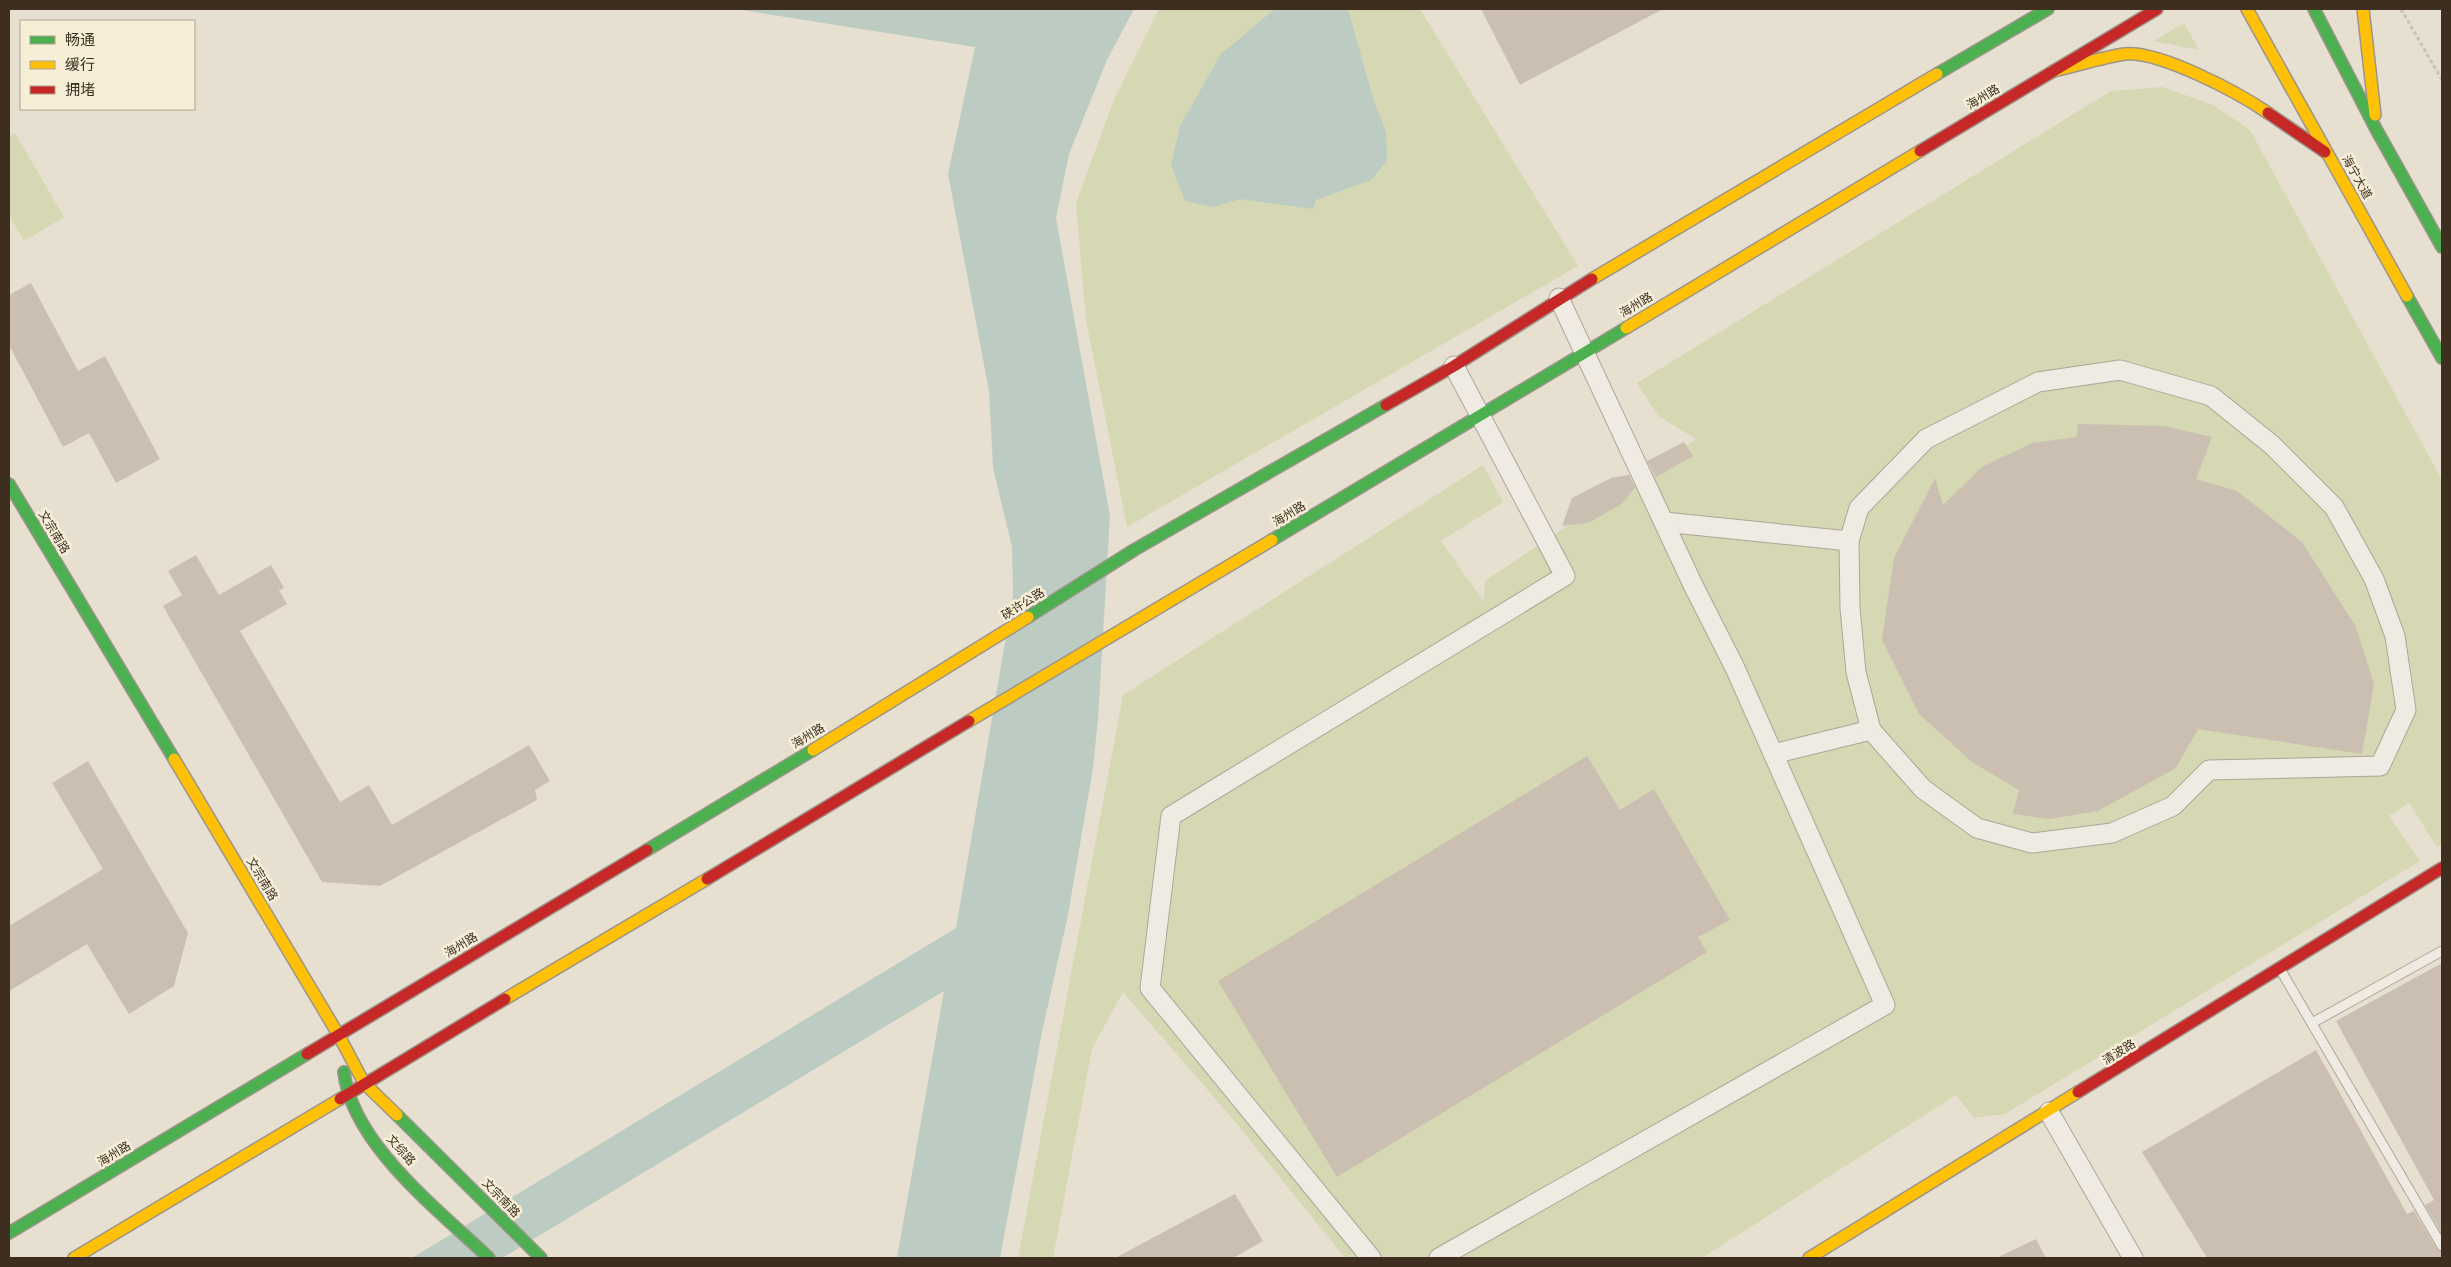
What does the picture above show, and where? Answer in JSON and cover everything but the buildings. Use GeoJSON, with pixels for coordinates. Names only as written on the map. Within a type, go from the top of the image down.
{"type":"FeatureCollection","features":[{"type":"Feature","properties":{"kind":"main road"},"geometry":{"type":"LineString","coordinates":[[1454,366],[1559,298],[2048,9]]}},
{"type":"Feature","properties":{"kind":"main road","name":"海州路"},"geometry":{"type":"LineString","coordinates":[[364,1083],[2157,9]]}},
{"type":"Feature","properties":{"kind":"main road","name":"海宁大道"},"geometry":{"type":"LineString","coordinates":[[2247,9],[2442,358]]}},
{"type":"Feature","properties":{"kind":"main road"},"geometry":{"type":"LineString","coordinates":[[2314,9],[2376,129],[2442,247]]}},
{"type":"Feature","properties":{"kind":"main road"},"geometry":{"type":"LineString","coordinates":[[2363,9],[2376,129]]}},
{"type":"Feature","properties":{"kind":"main road"},"geometry":{"type":"LineString","coordinates":[[2053,71],[2126,54],[2169,62],[2212,81],[2260,108],[2329,155]]}},
{"type":"Feature","properties":{"kind":"main road","name":"硖许公路"},"geometry":{"type":"LineString","coordinates":[[927,681],[1134,550],[1454,366]]}},
{"type":"Feature","properties":{"kind":"main road","name":"文宗南路"},"geometry":{"type":"LineString","coordinates":[[9,484],[338,1034],[364,1083],[489,1205],[538,1256]]}},
{"type":"Feature","properties":{"kind":"main road","name":"海州路"},"geometry":{"type":"LineString","coordinates":[[9,1233],[927,681]]}},
{"type":"Feature","properties":{"kind":"main road","name":"清波路"},"geometry":{"type":"LineString","coordinates":[[1809,1258],[2049,1112],[2442,868]]}},
{"type":"Feature","properties":{"kind":"main road","name":"文综路"},"geometry":{"type":"LineString","coordinates":[[338,1034],[347,1093],[368,1133],[398,1167],[489,1258]]}},
{"type":"Feature","properties":{"kind":"main road"},"geometry":{"type":"LineString","coordinates":[[74,1258],[364,1083]]}},
{"type":"Feature","properties":{"kind":"street"},"geometry":{"type":"LineString","coordinates":[[1440,1258],[1884,1004],[1735,668],[1559,298]]}},
{"type":"Feature","properties":{"kind":"street"},"geometry":{"type":"LineString","coordinates":[[1371,1258],[1150,988],[1171,816],[1564,576],[1454,366]]}},
{"type":"Feature","properties":{"kind":"street"},"geometry":{"type":"LineString","coordinates":[[2120,370],[2211,396],[2272,446],[2334,507],[2374,579],[2395,636],[2406,710],[2380,766],[2208,770],[2173,806],[2112,833],[2032,843],[1977,828],[1923,789],[1871,730],[1856,672],[1850,608],[1849,541],[1858,508],[1926,439],[2038,382],[2120,370]]}},
{"type":"Feature","properties":{"kind":"street"},"geometry":{"type":"LineString","coordinates":[[1664,522],[1849,541]]}},
{"type":"Feature","properties":{"kind":"street"},"geometry":{"type":"LineString","coordinates":[[1773,754],[1871,730]]}},
{"type":"Feature","properties":{"kind":"street"},"geometry":{"type":"LineString","coordinates":[[2049,1112],[2133,1258]]}},
{"type":"Feature","properties":{"kind":"lane"},"geometry":{"type":"LineString","coordinates":[[2312,1022],[2442,951]]}},
{"type":"Feature","properties":{"kind":"lane"},"geometry":{"type":"LineString","coordinates":[[2280,968],[2442,1246]]}},
{"type":"Feature","properties":{"kind":"path"},"geometry":{"type":"LineString","coordinates":[[2401,9],[2442,80]]}},
{"type":"Feature","properties":{"kind":"path"},"geometry":{"type":"LineString","coordinates":[[1648,839],[1632,811],[1650,799],[1674,836]]}},
{"type":"Feature","properties":{"kind":"path"},"geometry":{"type":"LineString","coordinates":[[1686,899],[1700,925],[1715,917],[1691,875]]}},
{"type":"Feature","properties":{"kind":"green space"},"geometry":{"type":"Polygon","coordinates":[[[1159,9],[1420,9],[1578,266],[1127,527],[1086,320],[1076,203],[1113,102],[1159,9]]]}},
{"type":"Feature","properties":{"kind":"green space"},"geometry":{"type":"Polygon","coordinates":[[[2184,23],[2199,50],[2153,41],[2184,23]]]}},
{"type":"Feature","properties":{"kind":"green space"},"geometry":{"type":"Polygon","coordinates":[[[2162,87],[2211,104],[2250,130],[2442,480],[2442,844],[2437,847],[2409,803],[2389,816],[2420,861],[2005,1114],[1974,1118],[1956,1095],[1702,1258],[1345,1258],[1237,1124],[1123,992],[1092,1049],[1053,1258],[1018,1258],[1123,695],[1483,465],[1503,502],[1441,541],[1484,602],[1485,581],[1696,439],[1658,416],[1637,383],[2111,91],[2162,87]]]}},
{"type":"Feature","properties":{"kind":"green space"},"geometry":{"type":"Polygon","coordinates":[[[15,133],[64,217],[24,241],[9,215],[9,136],[15,133]]]}},
{"type":"Feature","properties":{"kind":"shaded area"},"geometry":{"type":"Polygon","coordinates":[[[736,9],[1134,9],[1107,60],[1069,154],[1056,218],[1110,516],[1098,719],[1093,768],[1068,915],[1042,1032],[1000,1258],[897,1258],[944,991],[502,1258],[412,1258],[956,928],[1013,596],[1012,547],[993,468],[989,391],[948,174],[975,47],[736,9]]]}},
{"type":"Feature","properties":{"kind":"shaded area"},"geometry":{"type":"Polygon","coordinates":[[[1275,9],[1348,9],[1373,98],[1386,132],[1387,161],[1371,180],[1316,200],[1313,209],[1240,199],[1214,207],[1185,201],[1171,165],[1180,126],[1221,54],[1275,9]]]}},
{"type":"Feature","properties":{"kind":"traffic: fast"},"geometry":{"type":"LineString","coordinates":[[1937,74],[2048,9]]}},
{"type":"Feature","properties":{"kind":"traffic: fast"},"geometry":{"type":"LineString","coordinates":[[2314,9],[2376,129],[2442,247]]}},
{"type":"Feature","properties":{"kind":"traffic: fast"},"geometry":{"type":"LineString","coordinates":[[2407,296],[2442,358]]}},
{"type":"Feature","properties":{"kind":"traffic: fast"},"geometry":{"type":"LineString","coordinates":[[1272,540],[1626,328]]}},
{"type":"Feature","properties":{"kind":"traffic: fast"},"geometry":{"type":"LineString","coordinates":[[1028,617],[1134,550],[1386,405]]}},
{"type":"Feature","properties":{"kind":"traffic: fast"},"geometry":{"type":"LineString","coordinates":[[9,484],[174,759]]}},
{"type":"Feature","properties":{"kind":"traffic: fast"},"geometry":{"type":"LineString","coordinates":[[647,850],[813,750]]}},
{"type":"Feature","properties":{"kind":"traffic: fast"},"geometry":{"type":"LineString","coordinates":[[9,1233],[307,1054]]}},
{"type":"Feature","properties":{"kind":"traffic: fast"},"geometry":{"type":"LineString","coordinates":[[344,1072],[350,1099],[363,1125],[380,1150],[423,1197],[489,1258]]}},
{"type":"Feature","properties":{"kind":"traffic: fast"},"geometry":{"type":"LineString","coordinates":[[397,1115],[541,1258]]}},
{"type":"Feature","properties":{"kind":"traffic: slow"},"geometry":{"type":"LineString","coordinates":[[2247,9],[2407,296]]}},
{"type":"Feature","properties":{"kind":"traffic: slow"},"geometry":{"type":"LineString","coordinates":[[2363,9],[2375,115]]}},
{"type":"Feature","properties":{"kind":"traffic: slow"},"geometry":{"type":"LineString","coordinates":[[2053,71],[2124,54],[2139,55],[2157,59],[2198,74],[2268,113]]}},
{"type":"Feature","properties":{"kind":"traffic: slow"},"geometry":{"type":"LineString","coordinates":[[1592,279],[1937,74]]}},
{"type":"Feature","properties":{"kind":"traffic: slow"},"geometry":{"type":"LineString","coordinates":[[1626,328],[1920,151]]}},
{"type":"Feature","properties":{"kind":"traffic: slow"},"geometry":{"type":"LineString","coordinates":[[969,721],[1272,540]]}},
{"type":"Feature","properties":{"kind":"traffic: slow"},"geometry":{"type":"LineString","coordinates":[[813,750],[1028,617]]}},
{"type":"Feature","properties":{"kind":"traffic: slow"},"geometry":{"type":"LineString","coordinates":[[174,759],[338,1034],[364,1083],[397,1115]]}},
{"type":"Feature","properties":{"kind":"traffic: slow"},"geometry":{"type":"LineString","coordinates":[[505,999],[707,879]]}},
{"type":"Feature","properties":{"kind":"traffic: slow"},"geometry":{"type":"LineString","coordinates":[[1809,1258],[2078,1092]]}},
{"type":"Feature","properties":{"kind":"traffic: slow"},"geometry":{"type":"LineString","coordinates":[[74,1258],[340,1099]]}},
{"type":"Feature","properties":{"kind":"traffic: jam"},"geometry":{"type":"LineString","coordinates":[[1920,151],[2157,9]]}},
{"type":"Feature","properties":{"kind":"traffic: jam"},"geometry":{"type":"LineString","coordinates":[[2268,113],[2325,152]]}},
{"type":"Feature","properties":{"kind":"traffic: jam"},"geometry":{"type":"LineString","coordinates":[[1386,405],[1454,366],[1592,279]]}},
{"type":"Feature","properties":{"kind":"traffic: jam"},"geometry":{"type":"LineString","coordinates":[[707,879],[969,721]]}},
{"type":"Feature","properties":{"kind":"traffic: jam"},"geometry":{"type":"LineString","coordinates":[[307,1054],[647,850]]}},
{"type":"Feature","properties":{"kind":"traffic: jam"},"geometry":{"type":"LineString","coordinates":[[2078,1092],[2442,868]]}},
{"type":"Feature","properties":{"kind":"traffic: jam"},"geometry":{"type":"LineString","coordinates":[[340,1099],[505,999]]}}]}
